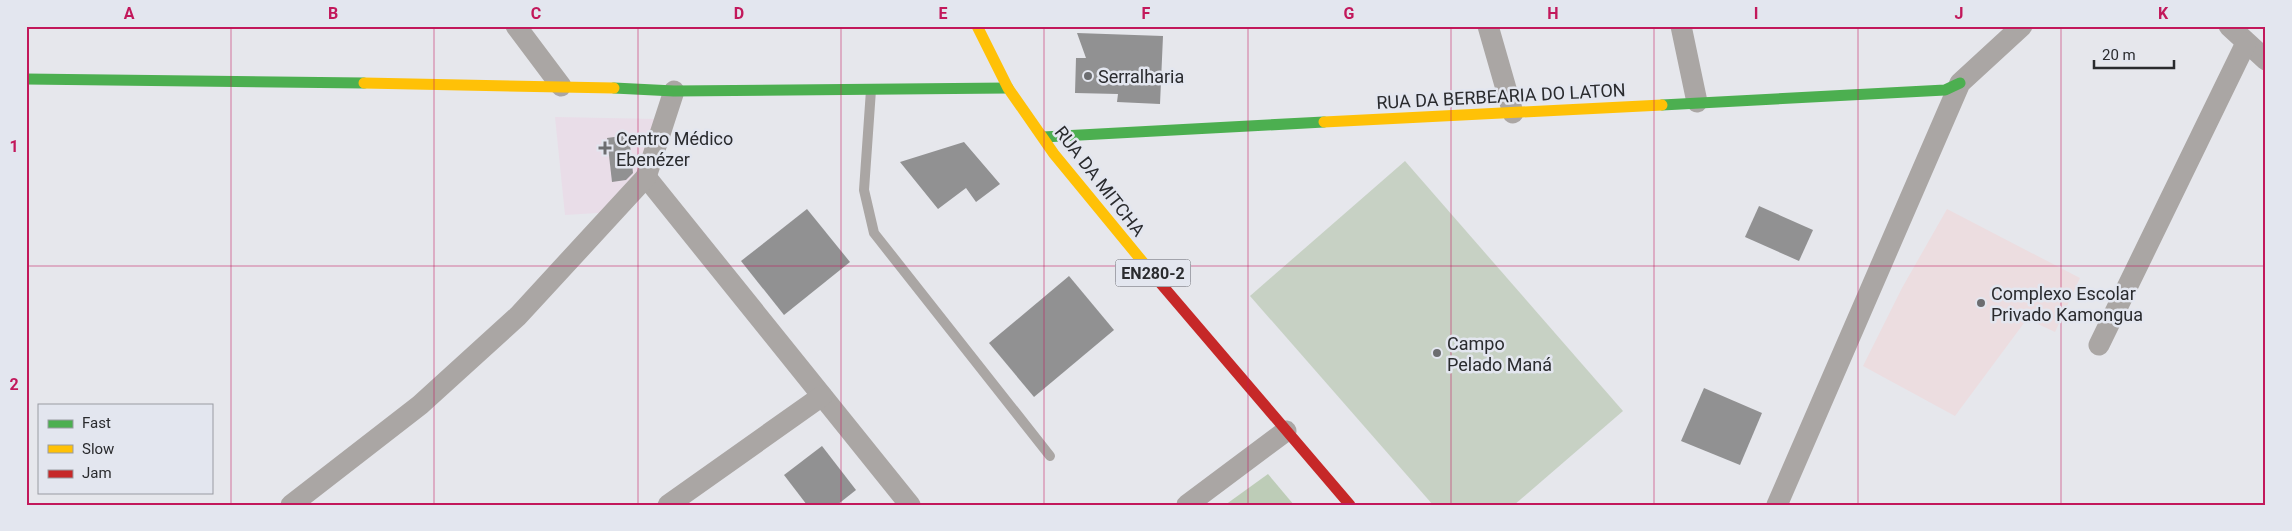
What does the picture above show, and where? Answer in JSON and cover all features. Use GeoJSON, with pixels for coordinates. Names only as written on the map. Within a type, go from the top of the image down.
{"type":"FeatureCollection","features":[{"type":"Feature","properties":{"kind":"street"},"geometry":{"type":"LineString","coordinates":[[516,26],[561,86]]}},
{"type":"Feature","properties":{"kind":"street","name":"RUA DA MITCHA"},"geometry":{"type":"LineString","coordinates":[[977,26],[1008,88],[1043,137],[1117,232],[1350,505]]}},
{"type":"Feature","properties":{"kind":"street"},"geometry":{"type":"LineString","coordinates":[[1488,26],[1513,113]]}},
{"type":"Feature","properties":{"kind":"street"},"geometry":{"type":"LineString","coordinates":[[1681,26],[1697,102]]}},
{"type":"Feature","properties":{"kind":"street"},"geometry":{"type":"LineString","coordinates":[[1777,505],[1960,83],[2022,26]]}},
{"type":"Feature","properties":{"kind":"street"},"geometry":{"type":"LineString","coordinates":[[2229,26],[2266,60]]}},
{"type":"Feature","properties":{"kind":"street"},"geometry":{"type":"LineString","coordinates":[[2099,345],[2246,43]]}},
{"type":"Feature","properties":{"kind":"street"},"geometry":{"type":"LineString","coordinates":[[26,79],[561,86],[674,91],[1008,88]]}},
{"type":"Feature","properties":{"kind":"street","name":"RUA DA BERBEARIA DO LATON"},"geometry":{"type":"LineString","coordinates":[[1043,137],[1946,90],[1960,83]]}},
{"type":"Feature","properties":{"kind":"street"},"geometry":{"type":"LineString","coordinates":[[291,505],[420,405],[518,316],[646,177],[674,91]]}},
{"type":"Feature","properties":{"kind":"street"},"geometry":{"type":"LineString","coordinates":[[646,177],[910,505]]}},
{"type":"Feature","properties":{"kind":"street"},"geometry":{"type":"LineString","coordinates":[[668,505],[822,396]]}},
{"type":"Feature","properties":{"kind":"street"},"geometry":{"type":"LineString","coordinates":[[1187,505],[1286,431]]}},
{"type":"Feature","properties":{"kind":"lane"},"geometry":{"type":"LineString","coordinates":[[871,89],[864,190],[874,233],[1050,456]]}},
{"type":"Feature","properties":{"kind":"shaded area","name":"Centro Médico Ebenézer"},"geometry":{"type":"Polygon","coordinates":[[[555,117],[657,119],[646,177],[614,212],[565,215],[555,117]]]}},
{"type":"Feature","properties":{"kind":"shaded area","name":"Campo Pelado Maná"},"geometry":{"type":"Polygon","coordinates":[[[1405,161],[1623,411],[1514,505],[1433,505],[1250,296],[1405,161]]]}},
{"type":"Feature","properties":{"kind":"shaded area","name":"Complexo Escolar Privado Kamongua"},"geometry":{"type":"Polygon","coordinates":[[[1947,209],[2080,278],[2055,332],[2027,319],[1955,416],[1863,366],[1902,288],[1947,209]]]}},
{"type":"Feature","properties":{"kind":"green space"},"geometry":{"type":"Polygon","coordinates":[[[1268,474],[1294,505],[1225,505],[1268,474]]]}},
{"type":"Feature","properties":{"kind":"building"},"geometry":{"type":"Polygon","coordinates":[[[1077,33],[1163,36],[1160,104],[1117,102],[1118,94],[1075,93],[1076,58],[1086,58],[1077,33]]]}},
{"type":"Feature","properties":{"kind":"building"},"geometry":{"type":"Polygon","coordinates":[[[629,135],[633,173],[626,180],[612,182],[607,138],[629,135]]]}},
{"type":"Feature","properties":{"kind":"building"},"geometry":{"type":"Polygon","coordinates":[[[964,142],[1000,184],[976,202],[966,188],[938,209],[900,162],[964,142]]]}},
{"type":"Feature","properties":{"kind":"building"},"geometry":{"type":"Polygon","coordinates":[[[1759,206],[1813,230],[1799,261],[1745,237],[1759,206]]]}},
{"type":"Feature","properties":{"kind":"building"},"geometry":{"type":"Polygon","coordinates":[[[807,209],[850,262],[784,315],[741,261],[807,209]]]}},
{"type":"Feature","properties":{"kind":"building"},"geometry":{"type":"Polygon","coordinates":[[[1069,276],[1114,330],[1034,397],[989,343],[1069,276]]]}},
{"type":"Feature","properties":{"kind":"building"},"geometry":{"type":"Polygon","coordinates":[[[1704,388],[1762,413],[1740,465],[1681,441],[1704,388]]]}},
{"type":"Feature","properties":{"kind":"building"},"geometry":{"type":"Polygon","coordinates":[[[822,446],[856,490],[837,505],[807,505],[784,475],[822,446]]]}},
{"type":"Feature","properties":{"kind":"traffic: fast"},"geometry":{"type":"LineString","coordinates":[[26,79],[364,83]]}},
{"type":"Feature","properties":{"kind":"traffic: fast"},"geometry":{"type":"LineString","coordinates":[[1662,105],[1945,90],[1960,83]]}},
{"type":"Feature","properties":{"kind":"traffic: fast"},"geometry":{"type":"LineString","coordinates":[[614,88],[674,91],[1008,88]]}},
{"type":"Feature","properties":{"kind":"traffic: fast"},"geometry":{"type":"LineString","coordinates":[[1043,137],[1324,122]]}},
{"type":"Feature","properties":{"kind":"traffic: slow"},"geometry":{"type":"LineString","coordinates":[[977,26],[1008,88],[1054,154],[1156,278]]}},
{"type":"Feature","properties":{"kind":"traffic: slow"},"geometry":{"type":"LineString","coordinates":[[364,83],[614,88]]}},
{"type":"Feature","properties":{"kind":"traffic: slow"},"geometry":{"type":"LineString","coordinates":[[1324,122],[1662,105]]}},
{"type":"Feature","properties":{"kind":"traffic: jam"},"geometry":{"type":"LineString","coordinates":[[1156,278],[1350,505]]}},
{"type":"Feature","properties":{"kind":"place","name":"Serralharia"},"geometry":{"type":"Point","coordinates":[1088,76]}},
{"type":"Feature","properties":{"kind":"place","name":"Centro Médico Ebenézer"},"geometry":{"type":"Point","coordinates":[605,148]}},
{"type":"Feature","properties":{"kind":"place","name":"Complexo Escolar Privado Kamongua"},"geometry":{"type":"Point","coordinates":[1981,303]}},
{"type":"Feature","properties":{"kind":"place","name":"Campo Pelado Maná"},"geometry":{"type":"Point","coordinates":[1437,353]}}]}
